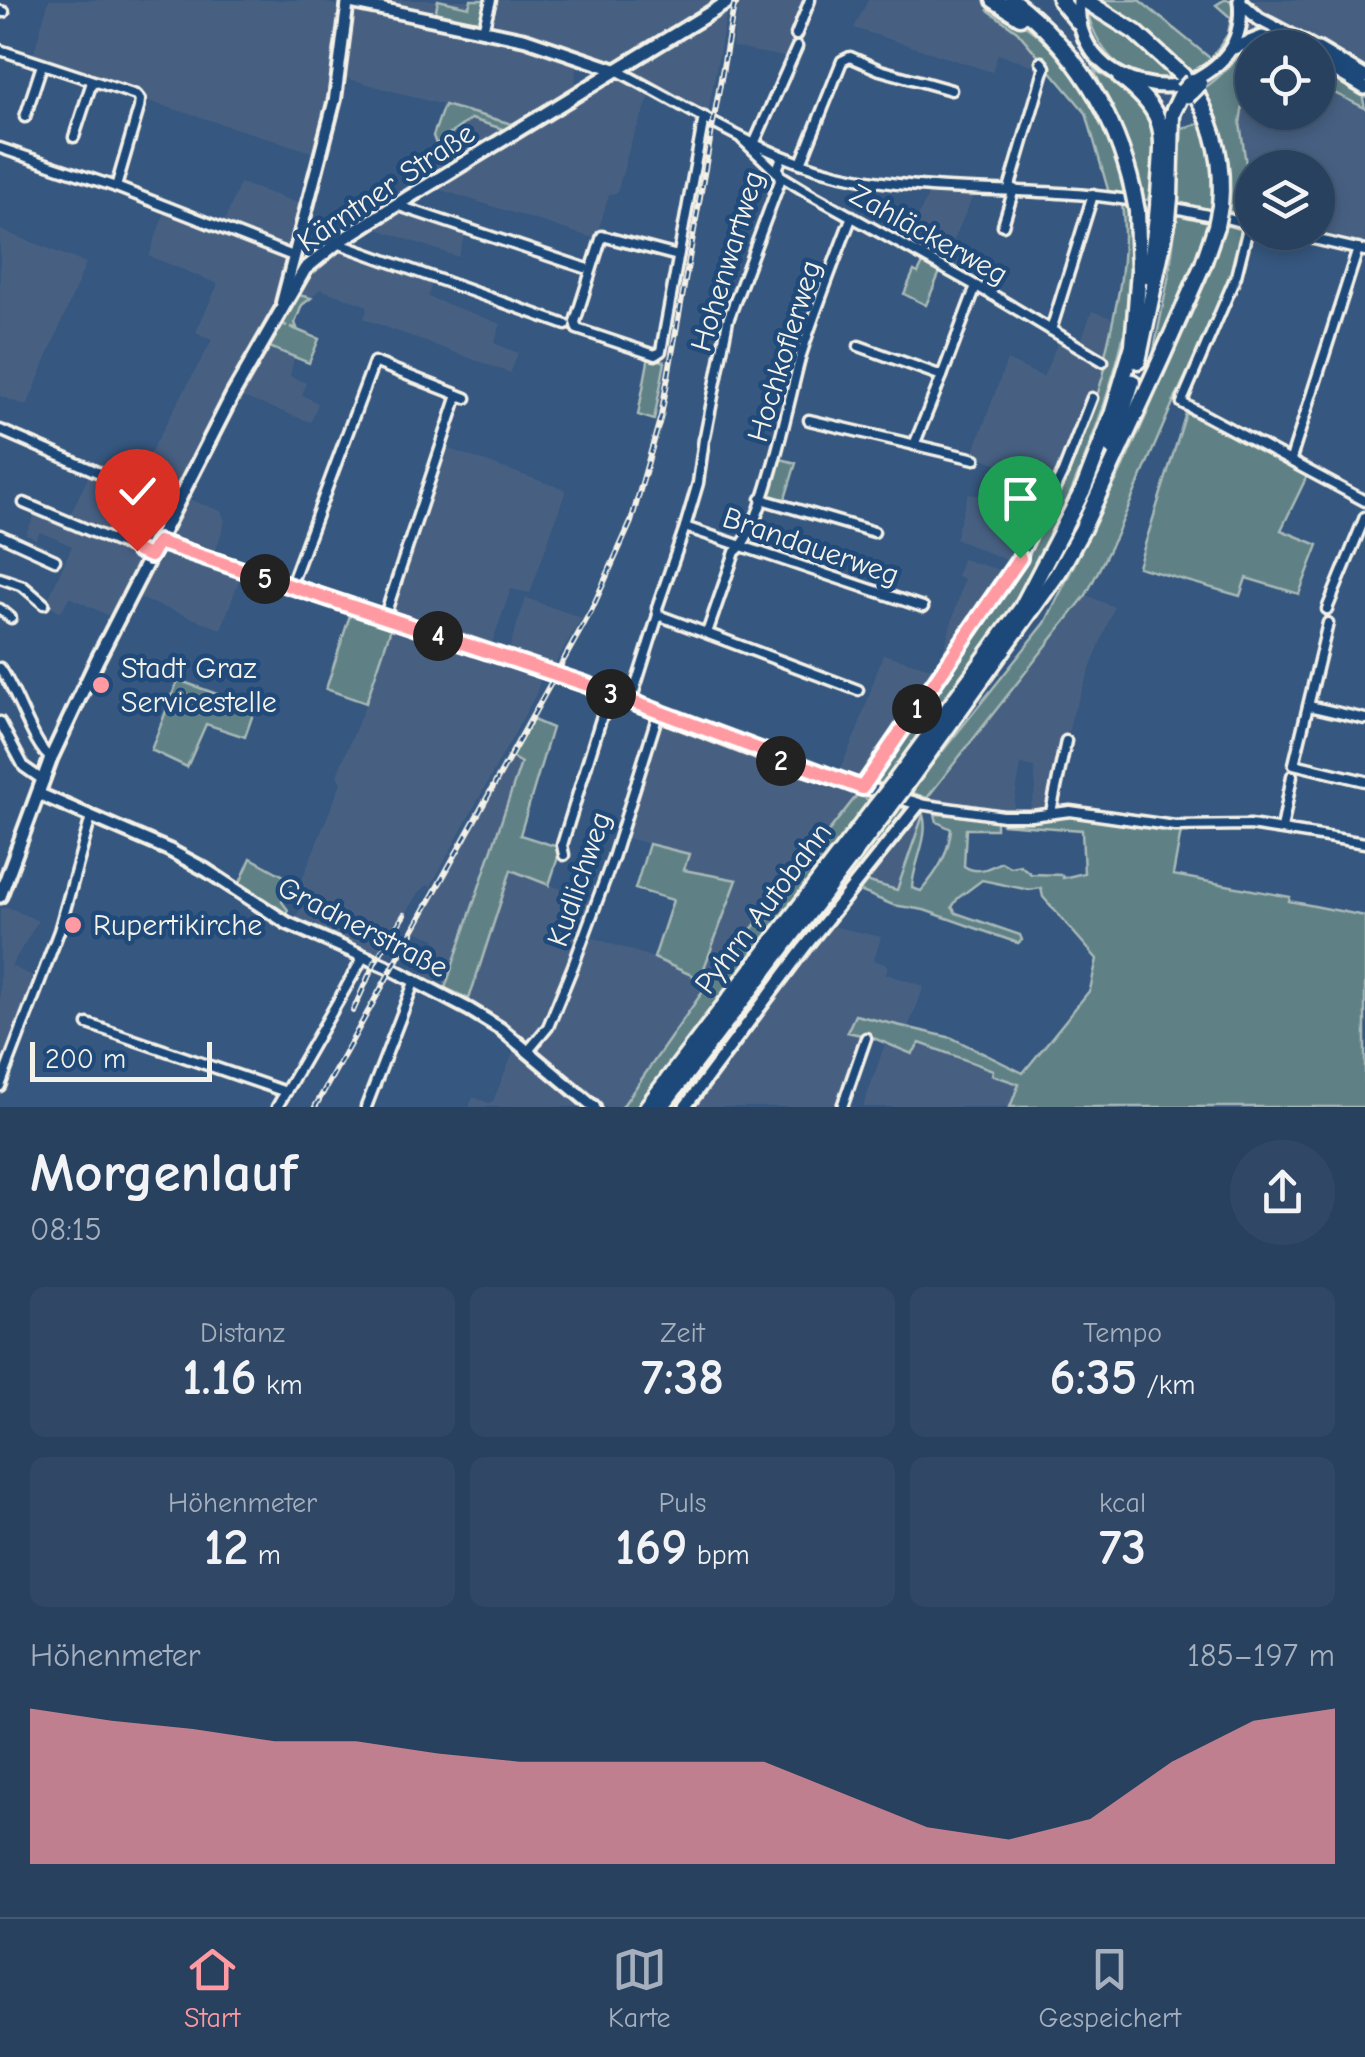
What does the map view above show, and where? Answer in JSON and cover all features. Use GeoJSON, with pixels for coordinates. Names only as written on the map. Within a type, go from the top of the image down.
{"type":"FeatureCollection","features":[{"type":"Feature","properties":{"kind":"highway"},"geometry":{"type":"LineString","coordinates":[[994,0],[1068,54]]}},
{"type":"Feature","properties":{"kind":"highway","name":"Pyhrn Autobahn"},"geometry":{"type":"LineString","coordinates":[[899,785],[1001,637],[1048,560],[1104,438],[1133,345],[1139,270],[1152,205],[1107,114],[1068,54],[1012,0]]}},
{"type":"Feature","properties":{"kind":"highway"},"geometry":{"type":"LineString","coordinates":[[1060,0],[1079,23]]}},
{"type":"Feature","properties":{"kind":"highway","name":"Pyhrn Autobahn"},"geometry":{"type":"LineString","coordinates":[[662,1107],[1058,573],[1102,489],[1190,293],[1218,216],[1218,151],[1209,118],[1190,86],[1134,32],[1081,2]]}},
{"type":"Feature","properties":{"kind":"highway"},"geometry":{"type":"LineString","coordinates":[[1036,606],[1114,439],[1148,324],[1152,205],[1162,134],[1156,112],[1144,96],[1120,77]]}},
{"type":"Feature","properties":{"kind":"highway"},"geometry":{"type":"LineString","coordinates":[[1152,205],[1173,157],[1172,114],[1190,86]]}},
{"type":"Feature","properties":{"kind":"highway","name":"Pyhrn Autobahn"},"geometry":{"type":"LineString","coordinates":[[647,1107],[882,808]]}},
{"type":"Feature","properties":{"kind":"main road","name":"Kärntner Straße"},"geometry":{"type":"LineString","coordinates":[[0,896],[51,758],[116,619],[282,304],[313,260],[731,0]]}},
{"type":"Feature","properties":{"kind":"main road"},"geometry":{"type":"LineString","coordinates":[[1240,1],[1241,30]]}},
{"type":"Feature","properties":{"kind":"main road"},"geometry":{"type":"LineString","coordinates":[[1240,1],[1259,19],[1281,30]]}},
{"type":"Feature","properties":{"kind":"main road"},"geometry":{"type":"LineString","coordinates":[[1081,2],[1079,23],[1095,56],[1120,77],[1152,85],[1190,86],[1220,71],[1235,50]]}},
{"type":"Feature","properties":{"kind":"main road"},"geometry":{"type":"LineString","coordinates":[[1335,59],[1365,77]]}},
{"type":"Feature","properties":{"kind":"main road"},"geometry":{"type":"LineString","coordinates":[[1335,70],[1365,88]]}},
{"type":"Feature","properties":{"kind":"street"},"geometry":{"type":"LineString","coordinates":[[483,30],[491,0]]}},
{"type":"Feature","properties":{"kind":"street"},"geometry":{"type":"LineString","coordinates":[[796,35],[810,0]]}},
{"type":"Feature","properties":{"kind":"street"},"geometry":{"type":"LineString","coordinates":[[282,304],[335,99],[344,1],[548,46],[616,70],[741,138],[801,164],[890,184],[1093,194],[1235,221]]}},
{"type":"Feature","properties":{"kind":"street"},"geometry":{"type":"LineString","coordinates":[[754,144],[798,47]]}},
{"type":"Feature","properties":{"kind":"street"},"geometry":{"type":"LineString","coordinates":[[0,50],[140,100],[116,187]]}},
{"type":"Feature","properties":{"kind":"street"},"geometry":{"type":"LineString","coordinates":[[801,164],[842,61],[850,57],[880,70],[952,90]]}},
{"type":"Feature","properties":{"kind":"street"},"geometry":{"type":"LineString","coordinates":[[1004,225],[1045,67],[1041,62]]}},
{"type":"Feature","properties":{"kind":"street"},"geometry":{"type":"LineString","coordinates":[[25,117],[42,65]]}},
{"type":"Feature","properties":{"kind":"street"},"geometry":{"type":"LineString","coordinates":[[74,137],[92,82]]}},
{"type":"Feature","properties":{"kind":"street"},"geometry":{"type":"LineString","coordinates":[[678,256],[602,236],[575,322],[577,329],[655,355],[661,352],[704,117]]}},
{"type":"Feature","properties":{"kind":"street","name":"Zahläckerweg"},"geometry":{"type":"LineString","coordinates":[[741,138],[781,176],[1102,361]]}},
{"type":"Feature","properties":{"kind":"street"},"geometry":{"type":"LineString","coordinates":[[0,148],[116,187],[302,260],[313,260]]}},
{"type":"Feature","properties":{"kind":"street","name":"Hohenwartweg"},"geometry":{"type":"LineString","coordinates":[[704,438],[728,320],[781,176],[778,167],[782,157]]}},
{"type":"Feature","properties":{"kind":"street"},"geometry":{"type":"LineString","coordinates":[[1051,330],[1093,194]]}},
{"type":"Feature","properties":{"kind":"street"},"geometry":{"type":"LineString","coordinates":[[396,205],[585,268]]}},
{"type":"Feature","properties":{"kind":"street","name":"Hochkoflerweg"},"geometry":{"type":"LineString","coordinates":[[707,633],[735,552],[743,546],[761,500],[801,357],[852,216]]}},
{"type":"Feature","properties":{"kind":"street"},"geometry":{"type":"LineString","coordinates":[[337,243],[566,325]]}},
{"type":"Feature","properties":{"kind":"street"},"geometry":{"type":"LineString","coordinates":[[1291,459],[1361,250],[1335,244]]}},
{"type":"Feature","properties":{"kind":"street"},"geometry":{"type":"LineString","coordinates":[[1244,250],[1183,401],[1365,500]]}},
{"type":"Feature","properties":{"kind":"street"},"geometry":{"type":"LineString","coordinates":[[914,444],[976,286]]}},
{"type":"Feature","properties":{"kind":"street"},"geometry":{"type":"LineString","coordinates":[[859,346],[942,376]]}},
{"type":"Feature","properties":{"kind":"street"},"geometry":{"type":"LineString","coordinates":[[290,587],[374,362],[462,397],[384,618]]}},
{"type":"Feature","properties":{"kind":"street"},"geometry":{"type":"LineString","coordinates":[[862,788],[1020,558],[1063,472],[1092,398]]}},
{"type":"Feature","properties":{"kind":"street"},"geometry":{"type":"LineString","coordinates":[[809,420],[976,460]]}},
{"type":"Feature","properties":{"kind":"street"},"geometry":{"type":"LineString","coordinates":[[0,430],[176,506]]}},
{"type":"Feature","properties":{"kind":"street","name":"Brandauerweg"},"geometry":{"type":"LineString","coordinates":[[631,701],[698,484],[704,438]]}},
{"type":"Feature","properties":{"kind":"street"},"geometry":{"type":"LineString","coordinates":[[761,500],[874,532]]}},
{"type":"Feature","properties":{"kind":"street"},"geometry":{"type":"LineString","coordinates":[[24,502],[150,556]]}},
{"type":"Feature","properties":{"kind":"street"},"geometry":{"type":"LineString","coordinates":[[1327,609],[1365,517]]}},
{"type":"Feature","properties":{"kind":"street","name":"Brandauerweg"},"geometry":{"type":"LineString","coordinates":[[686,527],[923,607]]}},
{"type":"Feature","properties":{"kind":"street"},"geometry":{"type":"LineString","coordinates":[[0,535],[54,560]]}},
{"type":"Feature","properties":{"kind":"street"},"geometry":{"type":"LineString","coordinates":[[158,542],[609,693],[862,788],[919,804],[1003,816],[1070,811],[1176,826],[1231,824],[1365,843]]}},
{"type":"Feature","properties":{"kind":"street"},"geometry":{"type":"LineString","coordinates":[[0,578],[23,586],[44,604]]}},
{"type":"Feature","properties":{"kind":"street"},"geometry":{"type":"LineString","coordinates":[[0,610],[11,618]]}},
{"type":"Feature","properties":{"kind":"street"},"geometry":{"type":"LineString","coordinates":[[658,615],[858,690]]}},
{"type":"Feature","properties":{"kind":"street"},"geometry":{"type":"LineString","coordinates":[[1328,623],[1294,764],[1365,781]]}},
{"type":"Feature","properties":{"kind":"street"},"geometry":{"type":"LineString","coordinates":[[0,668],[21,703],[40,750],[51,758]]}},
{"type":"Feature","properties":{"kind":"street"},"geometry":{"type":"LineString","coordinates":[[564,855],[562,845],[609,693]]}},
{"type":"Feature","properties":{"kind":"street"},"geometry":{"type":"LineString","coordinates":[[1309,706],[1365,719]]}},
{"type":"Feature","properties":{"kind":"street","name":"Kudlichweg"},"geometry":{"type":"LineString","coordinates":[[528,1051],[548,1027],[572,966],[658,714]]}},
{"type":"Feature","properties":{"kind":"street"},"geometry":{"type":"LineString","coordinates":[[0,722],[24,766],[44,780]]}},
{"type":"Feature","properties":{"kind":"street"},"geometry":{"type":"LineString","coordinates":[[1051,812],[1066,741]]}},
{"type":"Feature","properties":{"kind":"street"},"geometry":{"type":"LineString","coordinates":[[1282,829],[1292,776]]}},
{"type":"Feature","properties":{"kind":"street","name":"Gradnerstraße"},"geometry":{"type":"LineString","coordinates":[[39,794],[206,870],[287,923],[414,980],[501,1029],[594,1107]]}},
{"type":"Feature","properties":{"kind":"street"},"geometry":{"type":"LineString","coordinates":[[685,1107],[804,948],[919,804]]}},
{"type":"Feature","properties":{"kind":"street"},"geometry":{"type":"LineString","coordinates":[[0,1086],[59,931],[91,817]]}},
{"type":"Feature","properties":{"kind":"street"},"geometry":{"type":"LineString","coordinates":[[277,1107],[364,956]]}},
{"type":"Feature","properties":{"kind":"street"},"geometry":{"type":"LineString","coordinates":[[366,1107],[414,980]]}},
{"type":"Feature","properties":{"kind":"street"},"geometry":{"type":"LineString","coordinates":[[88,1024],[286,1092]]}},
{"type":"Feature","properties":{"kind":"street"},"geometry":{"type":"LineString","coordinates":[[842,1107],[866,1038]]}},
{"type":"Feature","properties":{"kind":"shaded area"},"geometry":{"type":"Polygon","coordinates":[[[49,0],[315,0],[335,5],[341,13],[339,46],[315,153],[145,100],[140,89],[33,55],[49,0]]]}},
{"type":"Feature","properties":{"kind":"shaded area"},"geometry":{"type":"Polygon","coordinates":[[[357,0],[471,0],[470,7],[433,23],[534,45],[579,62],[575,85],[611,62],[497,25],[492,15],[496,0],[729,0],[706,124],[651,94],[631,142],[617,193],[609,194],[596,239],[435,188],[436,144],[471,118],[506,129],[511,124],[346,78],[357,0]]]}},
{"type":"Feature","properties":{"kind":"shaded area"},"geometry":{"type":"Polygon","coordinates":[[[739,0],[810,0],[789,58],[732,47],[739,0]]]}},
{"type":"Feature","properties":{"kind":"shaded area"},"geometry":{"type":"Polygon","coordinates":[[[868,0],[985,0],[992,5],[989,11],[1017,30],[1044,60],[1041,68],[998,54],[992,72],[854,28],[868,0]]]}},
{"type":"Feature","properties":{"kind":"shaded area"},"geometry":{"type":"Polygon","coordinates":[[[1243,0],[1365,0],[1365,243],[1335,235],[1335,150],[1244,150],[1241,130],[1335,130],[1335,30],[1245,30],[1243,0]]]}},
{"type":"Feature","properties":{"kind":"shaded area"},"geometry":{"type":"Polygon","coordinates":[[[240,183],[313,208],[301,249],[313,260],[337,243],[433,277],[428,297],[501,324],[494,343],[518,353],[510,373],[364,319],[368,306],[320,289],[311,298],[295,294],[116,619],[69,597],[61,612],[46,604],[72,546],[40,532],[36,539],[26,535],[28,529],[38,509],[67,521],[95,463],[136,479],[212,340],[196,332],[218,284],[149,256],[168,202],[224,223],[240,183]]]}},
{"type":"Feature","properties":{"kind":"shaded area"},"geometry":{"type":"Polygon","coordinates":[[[930,191],[974,194],[943,264],[905,244],[930,191]]]}},
{"type":"Feature","properties":{"kind":"shaded area"},"geometry":{"type":"Polygon","coordinates":[[[396,205],[468,227],[458,257],[366,225],[396,205]]]}},
{"type":"Feature","properties":{"kind":"shaded area"},"geometry":{"type":"Polygon","coordinates":[[[0,230],[86,263],[27,406],[0,396],[0,230]]]}},
{"type":"Feature","properties":{"kind":"shaded area"},"geometry":{"type":"Polygon","coordinates":[[[1092,311],[1114,319],[1105,369],[1066,480],[1033,545],[876,776],[706,987],[622,1107],[469,1107],[473,1097],[493,1101],[516,1046],[465,1011],[511,870],[593,901],[582,934],[699,978],[683,870],[688,854],[619,836],[658,714],[834,783],[857,731],[883,654],[938,670],[964,579],[957,576],[962,559],[1006,572],[1011,562],[955,539],[968,494],[992,497],[1003,466],[973,454],[1007,360],[1043,377],[1061,335],[1080,344],[1092,311]]]}},
{"type":"Feature","properties":{"kind":"shaded area"},"geometry":{"type":"Polygon","coordinates":[[[266,347],[294,358],[290,376],[306,383],[302,395],[318,403],[311,422],[239,396],[266,347]]]}},
{"type":"Feature","properties":{"kind":"shaded area"},"geometry":{"type":"Polygon","coordinates":[[[449,449],[566,490],[530,593],[511,589],[492,643],[478,638],[474,643],[391,616],[449,449]]]}},
{"type":"Feature","properties":{"kind":"shaded area"},"geometry":{"type":"Polygon","coordinates":[[[188,499],[221,511],[225,521],[214,557],[171,539],[188,499]]]}},
{"type":"Feature","properties":{"kind":"shaded area"},"geometry":{"type":"Polygon","coordinates":[[[163,553],[240,578],[221,629],[134,596],[163,553]]]}},
{"type":"Feature","properties":{"kind":"shaded area"},"geometry":{"type":"Polygon","coordinates":[[[1086,595],[1114,607],[1072,716],[1052,806],[1029,811],[1036,789],[1034,767],[1021,764],[1013,811],[926,799],[1086,595]]]}},
{"type":"Feature","properties":{"kind":"shaded area"},"geometry":{"type":"Polygon","coordinates":[[[526,598],[582,618],[552,669],[514,656],[509,649],[526,598]]]}},
{"type":"Feature","properties":{"kind":"shaded area"},"geometry":{"type":"Polygon","coordinates":[[[392,625],[541,674],[537,692],[431,886],[418,893],[380,955],[295,921],[302,904],[294,899],[341,783],[337,775],[392,625]]]}},
{"type":"Feature","properties":{"kind":"shaded area"},"geometry":{"type":"Polygon","coordinates":[[[511,757],[521,763],[446,986],[438,977],[435,981],[422,976],[436,939],[414,931],[511,757]]]}},
{"type":"Feature","properties":{"kind":"shaded area"},"geometry":{"type":"Polygon","coordinates":[[[920,815],[897,891],[862,880],[920,815]]]}},
{"type":"Feature","properties":{"kind":"shaded area"},"geometry":{"type":"Polygon","coordinates":[[[8,907],[38,921],[11,966],[37,978],[4,1065],[0,1064],[0,909],[8,907]]]}},
{"type":"Feature","properties":{"kind":"shaded area"},"geometry":{"type":"Polygon","coordinates":[[[827,925],[881,937],[874,960],[888,965],[886,974],[924,986],[908,1028],[855,1015],[871,1037],[846,1107],[670,1107],[827,925]]]}},
{"type":"Feature","properties":{"kind":"shaded area"},"geometry":{"type":"Polygon","coordinates":[[[919,1043],[994,1070],[993,1075],[1019,1084],[1010,1107],[863,1107],[885,1044],[912,1054],[919,1043]]]}},
{"type":"Feature","properties":{"kind":"green space"},"geometry":{"type":"Polygon","coordinates":[[[438,0],[469,7],[471,0],[488,0],[479,21],[435,16],[438,0]]]}},
{"type":"Feature","properties":{"kind":"green space"},"geometry":{"type":"Polygon","coordinates":[[[1097,0],[1139,0],[1211,59],[1228,34],[1231,18],[1216,5],[1224,0],[1232,0],[1233,24],[1230,35],[1218,53],[1210,60],[1190,73],[1134,23],[1097,0]]]}},
{"type":"Feature","properties":{"kind":"green space"},"geometry":{"type":"Polygon","coordinates":[[[992,5],[1037,35],[1070,70],[1104,130],[1127,197],[1109,193],[1086,113],[1017,31],[988,10],[992,5]]]}},
{"type":"Feature","properties":{"kind":"green space"},"geometry":{"type":"Polygon","coordinates":[[[1088,14],[1143,47],[1175,77],[1144,77],[1118,65],[1100,42],[1088,14]]]}},
{"type":"Feature","properties":{"kind":"green space"},"geometry":{"type":"Polygon","coordinates":[[[1235,61],[1235,130],[1241,130],[1244,150],[1235,150],[1235,212],[1227,211],[1228,179],[1216,118],[1204,88],[1235,61]]]}},
{"type":"Feature","properties":{"kind":"green space"},"geometry":{"type":"Polygon","coordinates":[[[1094,69],[1134,95],[1150,116],[1155,158],[1148,200],[1142,199],[1131,160],[1094,69]]]}},
{"type":"Feature","properties":{"kind":"green space"},"geometry":{"type":"Polygon","coordinates":[[[1335,77],[1362,94],[1365,108],[1335,93],[1335,77]]]}},
{"type":"Feature","properties":{"kind":"green space"},"geometry":{"type":"Polygon","coordinates":[[[444,105],[512,124],[506,130],[471,119],[436,144],[433,136],[444,105]]]}},
{"type":"Feature","properties":{"kind":"green space"},"geometry":{"type":"Polygon","coordinates":[[[1202,123],[1214,154],[1213,211],[1177,205],[1182,128],[1202,123]]]}},
{"type":"Feature","properties":{"kind":"green space"},"geometry":{"type":"Polygon","coordinates":[[[1122,204],[1132,207],[1128,314],[1109,389],[1073,486],[1016,600],[882,784],[877,782],[876,776],[1012,577],[1068,471],[1091,415],[1108,357],[1105,355],[1123,261],[1122,204]]]}},
{"type":"Feature","properties":{"kind":"green space"},"geometry":{"type":"Polygon","coordinates":[[[1177,215],[1209,222],[1194,272],[1152,360],[1169,275],[1177,215]]]}},
{"type":"Feature","properties":{"kind":"green space"},"geometry":{"type":"Polygon","coordinates":[[[1225,225],[1235,228],[1235,250],[1240,250],[1235,271],[1086,595],[927,798],[910,792],[1045,623],[1125,463],[1211,270],[1225,225]]]}},
{"type":"Feature","properties":{"kind":"green space"},"geometry":{"type":"Polygon","coordinates":[[[923,263],[940,272],[926,305],[904,294],[914,271],[918,273],[923,263]]]}},
{"type":"Feature","properties":{"kind":"green space"},"geometry":{"type":"Polygon","coordinates":[[[295,294],[311,298],[302,305],[295,323],[297,328],[290,327],[319,339],[309,363],[267,346],[279,323],[287,326],[279,321],[295,294]]]}},
{"type":"Feature","properties":{"kind":"green space"},"geometry":{"type":"Polygon","coordinates":[[[649,356],[665,362],[654,420],[638,415],[649,356]]]}},
{"type":"Feature","properties":{"kind":"green space"},"geometry":{"type":"Polygon","coordinates":[[[1186,413],[1307,476],[1281,530],[1318,545],[1299,594],[1246,578],[1240,596],[1138,567],[1186,413]]]}},
{"type":"Feature","properties":{"kind":"green space"},"geometry":{"type":"Polygon","coordinates":[[[777,458],[796,463],[784,502],[767,496],[777,458]]]}},
{"type":"Feature","properties":{"kind":"green space"},"geometry":{"type":"Polygon","coordinates":[[[351,612],[392,625],[366,703],[326,689],[351,612]]]}},
{"type":"Feature","properties":{"kind":"green space"},"geometry":{"type":"Polygon","coordinates":[[[178,680],[250,706],[253,714],[245,737],[206,724],[187,767],[151,750],[178,680]]]}},
{"type":"Feature","properties":{"kind":"green space"},"geometry":{"type":"Polygon","coordinates":[[[533,720],[552,728],[520,835],[561,848],[549,885],[511,870],[469,999],[445,988],[521,763],[511,757],[533,720]]]}},
{"type":"Feature","properties":{"kind":"green space"},"geometry":{"type":"Polygon","coordinates":[[[858,794],[870,801],[636,1107],[622,1107],[706,987],[858,794]]]}},
{"type":"Feature","properties":{"kind":"green space"},"geometry":{"type":"Polygon","coordinates":[[[900,804],[906,812],[903,819],[680,1107],[670,1107],[900,804]]]}},
{"type":"Feature","properties":{"kind":"green space"},"geometry":{"type":"Polygon","coordinates":[[[935,814],[996,818],[996,829],[966,829],[964,866],[974,870],[1001,862],[1010,867],[1020,865],[1031,874],[1063,878],[1084,873],[1082,830],[1003,824],[1004,819],[1061,815],[1181,831],[1173,875],[1365,916],[1365,1107],[1010,1107],[1019,1084],[992,1075],[993,1070],[920,1043],[912,1054],[847,1032],[855,1015],[952,1038],[1023,1073],[1090,990],[1097,959],[1043,897],[1041,888],[1029,890],[982,880],[952,907],[956,913],[1020,935],[1022,940],[1018,943],[924,910],[893,905],[855,889],[862,880],[897,890],[923,815],[924,832],[912,888],[921,891],[941,863],[950,839],[951,829],[937,822],[935,814]]]}},
{"type":"Feature","properties":{"kind":"green space"},"geometry":{"type":"Polygon","coordinates":[[[649,844],[689,854],[684,870],[737,880],[700,979],[654,958],[673,900],[635,889],[649,844]]]}},
{"type":"Feature","properties":{"kind":"green space"},"geometry":{"type":"Polygon","coordinates":[[[251,858],[293,881],[282,902],[288,910],[285,916],[239,885],[251,858]]]}},
{"type":"Feature","properties":{"kind":"railway"},"geometry":{"type":"LineString","coordinates":[[315,1107],[591,611],[631,522],[661,416],[735,0]]}},
{"type":"Feature","properties":{"kind":"railway"},"geometry":{"type":"LineString","coordinates":[[353,1011],[375,962],[404,915]]}},
{"type":"Feature","properties":{"kind":"place","name":"Stadt Graz Servicestelle"},"geometry":{"type":"Point","coordinates":[101,685]}},
{"type":"Feature","properties":{"kind":"place","name":"Rupertikirche"},"geometry":{"type":"Point","coordinates":[73,925]}},
{"type":"Feature","properties":{"kind":"route"},"geometry":{"type":"LineString","coordinates":[[137,551],[150,556],[158,542],[585,684],[862,788],[1020,558]]}}]}
